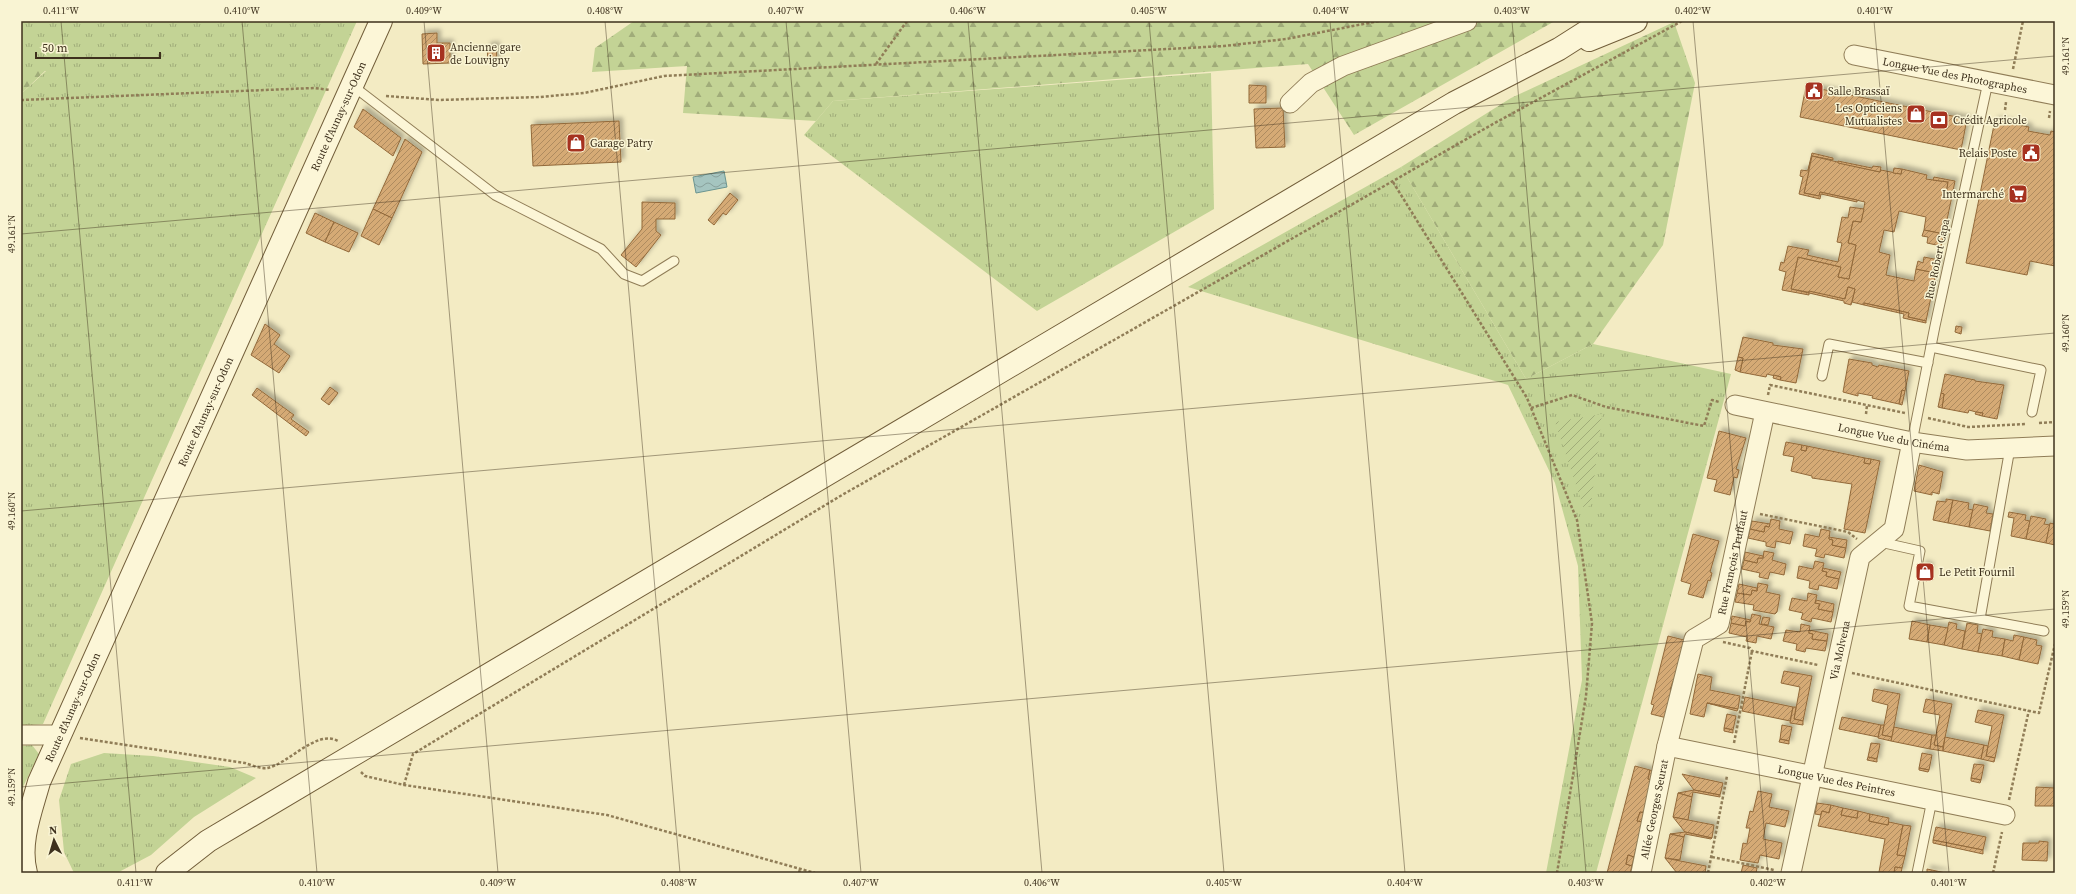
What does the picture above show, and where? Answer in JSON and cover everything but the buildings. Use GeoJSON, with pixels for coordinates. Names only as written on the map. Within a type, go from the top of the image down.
{"type":"FeatureCollection","features":[{"type":"Feature","properties":{"kind":"main road","name":"Route d'Aunay-sur-Odon"},"geometry":{"type":"LineString","coordinates":[[26,873],[22,860],[26,826],[40,782],[59,735],[381,21]]}},
{"type":"Feature","properties":{"kind":"main road"},"geometry":{"type":"LineString","coordinates":[[166,873],[208,841],[358,752],[1454,103],[1559,49],[1604,21]]}},
{"type":"Feature","properties":{"kind":"main road"},"geometry":{"type":"LineString","coordinates":[[1559,49],[1600,36],[1636,21]]}},
{"type":"Feature","properties":{"kind":"main road","name":"Route d'Aunay-sur-Odon"},"geometry":{"type":"LineString","coordinates":[[33,805],[34,837],[40,873]]}},
{"type":"Feature","properties":{"kind":"street"},"geometry":{"type":"LineString","coordinates":[[1290,103],[1311,83],[1343,66],[1468,21]]}},
{"type":"Feature","properties":{"kind":"street","name":"Longue Vue des Photographes"},"geometry":{"type":"LineString","coordinates":[[1854,55],[2055,95]]}},
{"type":"Feature","properties":{"kind":"street","name":"Longue Vue du Cinéma"},"geometry":{"type":"LineString","coordinates":[[1734,405],[1912,442],[1967,450],[2055,446]]}},
{"type":"Feature","properties":{"kind":"street","name":"Rue François Truffaut"},"geometry":{"type":"LineString","coordinates":[[1694,639],[1719,624],[1765,412]]}},
{"type":"Feature","properties":{"kind":"street","name":"Via Molvena"},"geometry":{"type":"LineString","coordinates":[[1784,872],[1812,776],[1860,557],[1894,529],[1912,442]]}},
{"type":"Feature","properties":{"kind":"street"},"geometry":{"type":"LineString","coordinates":[[1667,746],[1694,639]]}},
{"type":"Feature","properties":{"kind":"street"},"geometry":{"type":"LineString","coordinates":[[21,735],[59,735]]}},
{"type":"Feature","properties":{"kind":"street","name":"Longue Vue des Peintres"},"geometry":{"type":"LineString","coordinates":[[1667,746],[2005,815]]}},
{"type":"Feature","properties":{"kind":"street","name":"Allée Georges Seurat"},"geometry":{"type":"LineString","coordinates":[[1641,873],[1667,746]]}},
{"type":"Feature","properties":{"kind":"lane","name":"Rue Robert Capa"},"geometry":{"type":"LineString","coordinates":[[1912,442],[1988,82]]}},
{"type":"Feature","properties":{"kind":"lane"},"geometry":{"type":"LineString","coordinates":[[350,90],[495,195],[601,250],[624,274],[642,281],[674,261]]}},
{"type":"Feature","properties":{"kind":"lane"},"geometry":{"type":"LineString","coordinates":[[1822,376],[1829,344],[1928,363]]}},
{"type":"Feature","properties":{"kind":"lane"},"geometry":{"type":"LineString","coordinates":[[1931,347],[2041,370],[2032,412]]}},
{"type":"Feature","properties":{"kind":"lane"},"geometry":{"type":"LineString","coordinates":[[1980,619],[2010,448]]}},
{"type":"Feature","properties":{"kind":"lane"},"geometry":{"type":"LineString","coordinates":[[1878,542],[1920,550],[1909,606],[2044,631]]}},
{"type":"Feature","properties":{"kind":"lane"},"geometry":{"type":"LineString","coordinates":[[1917,873],[1932,800]]}},
{"type":"Feature","properties":{"kind":"path"},"geometry":{"type":"LineString","coordinates":[[876,65],[907,21]]}},
{"type":"Feature","properties":{"kind":"path"},"geometry":{"type":"LineString","coordinates":[[21,100],[314,88],[350,90],[440,100],[540,97],[584,93],[664,76],[1224,46],[1286,39],[1379,21]]}},
{"type":"Feature","properties":{"kind":"path"},"geometry":{"type":"LineString","coordinates":[[404,785],[413,754],[842,495],[1493,124],[1682,21]]}},
{"type":"Feature","properties":{"kind":"path"},"geometry":{"type":"LineString","coordinates":[[2012,75],[2023,21]]}},
{"type":"Feature","properties":{"kind":"path"},"geometry":{"type":"LineString","coordinates":[[1393,182],[1527,398],[1577,520],[1592,623],[1586,696],[1557,873]]}},
{"type":"Feature","properties":{"kind":"path"},"geometry":{"type":"LineString","coordinates":[[1765,412],[1770,385],[1968,427],[2055,422]]}},
{"type":"Feature","properties":{"kind":"path"},"geometry":{"type":"LineString","coordinates":[[1531,408],[1572,395],[1606,407],[1704,426],[1712,400],[1734,405]]}},
{"type":"Feature","properties":{"kind":"path"},"geometry":{"type":"LineString","coordinates":[[1744,511],[1848,532]]}},
{"type":"Feature","properties":{"kind":"path"},"geometry":{"type":"LineString","coordinates":[[1694,639],[1714,640],[1750,648],[1752,652],[2039,713],[2055,644]]}},
{"type":"Feature","properties":{"kind":"path"},"geometry":{"type":"LineString","coordinates":[[1994,873],[2005,815],[2029,710]]}},
{"type":"Feature","properties":{"kind":"path"},"geometry":{"type":"LineString","coordinates":[[59,735],[245,763],[266,768],[286,761],[304,748],[321,739],[335,740],[358,752],[366,763],[360,771],[365,776],[404,785],[607,815],[815,873]]}},
{"type":"Feature","properties":{"kind":"path"},"geometry":{"type":"LineString","coordinates":[[1712,857],[1784,872]]}},
{"type":"Feature","properties":{"kind":"path"},"geometry":{"type":"LineString","coordinates":[[799,873],[800,869]]}},
{"type":"Feature","properties":{"kind":"green space"},"geometry":{"type":"Polygon","coordinates":[[[21,21],[357,21],[43,724],[21,726],[21,94],[46,71],[21,71],[21,21]]]}},
{"type":"Feature","properties":{"kind":"green space"},"geometry":{"type":"Polygon","coordinates":[[[634,21],[1555,21],[1354,135],[1308,64],[833,101],[816,121],[683,113],[687,66],[592,72],[595,48],[634,21]]]}},
{"type":"Feature","properties":{"kind":"green space"},"geometry":{"type":"Polygon","coordinates":[[[1674,22],[1695,83],[1663,245],[1593,344],[1526,379],[1401,167],[1511,98],[1674,22]]]}},
{"type":"Feature","properties":{"kind":"green space"},"geometry":{"type":"Polygon","coordinates":[[[46,70],[21,94],[21,71],[46,70]]]}},
{"type":"Feature","properties":{"kind":"green space"},"geometry":{"type":"Polygon","coordinates":[[[1211,73],[1214,209],[1037,311],[804,135],[833,101],[1211,73]]]}},
{"type":"Feature","properties":{"kind":"green space"},"geometry":{"type":"Polygon","coordinates":[[[1401,167],[1526,379],[1593,344],[1731,374],[1596,873],[1546,873],[1582,680],[1578,566],[1555,483],[1508,385],[1188,287],[1401,167]]]}},
{"type":"Feature","properties":{"kind":"green space"},"geometry":{"type":"Polygon","coordinates":[[[1602,414],[1591,505],[1584,509],[1555,422],[1602,414]]]}},
{"type":"Feature","properties":{"kind":"green space"},"geometry":{"type":"Polygon","coordinates":[[[32,745],[39,754],[21,791],[21,746],[32,745]]]}},
{"type":"Feature","properties":{"kind":"green space"},"geometry":{"type":"Polygon","coordinates":[[[104,753],[153,756],[230,767],[256,778],[194,817],[151,855],[117,873],[74,873],[64,852],[59,800],[71,764],[104,753]]]}},
{"type":"Feature","properties":{"kind":"water"},"geometry":{"type":"Polygon","coordinates":[[[724,171],[727,187],[696,193],[693,177],[724,171]]]}},
{"type":"Feature","properties":{"kind":"place","name":"Ancienne gare de Louvigny"},"geometry":{"type":"Point","coordinates":[436,53]}},
{"type":"Feature","properties":{"kind":"place","name":"Salle Brassaï"},"geometry":{"type":"Point","coordinates":[1814,91]}},
{"type":"Feature","properties":{"kind":"place","name":"Les Opticiens Mutualistes"},"geometry":{"type":"Point","coordinates":[1916,114]}},
{"type":"Feature","properties":{"kind":"place","name":"Crédit Agricole"},"geometry":{"type":"Point","coordinates":[1939,120]}},
{"type":"Feature","properties":{"kind":"place","name":"Garage Patry"},"geometry":{"type":"Point","coordinates":[576,143]}},
{"type":"Feature","properties":{"kind":"place","name":"Relais Poste"},"geometry":{"type":"Point","coordinates":[2031,153]}},
{"type":"Feature","properties":{"kind":"place","name":"Intermarché"},"geometry":{"type":"Point","coordinates":[2018,194]}},
{"type":"Feature","properties":{"kind":"place","name":"Le Petit Fournil"},"geometry":{"type":"Point","coordinates":[1925,572]}}]}
